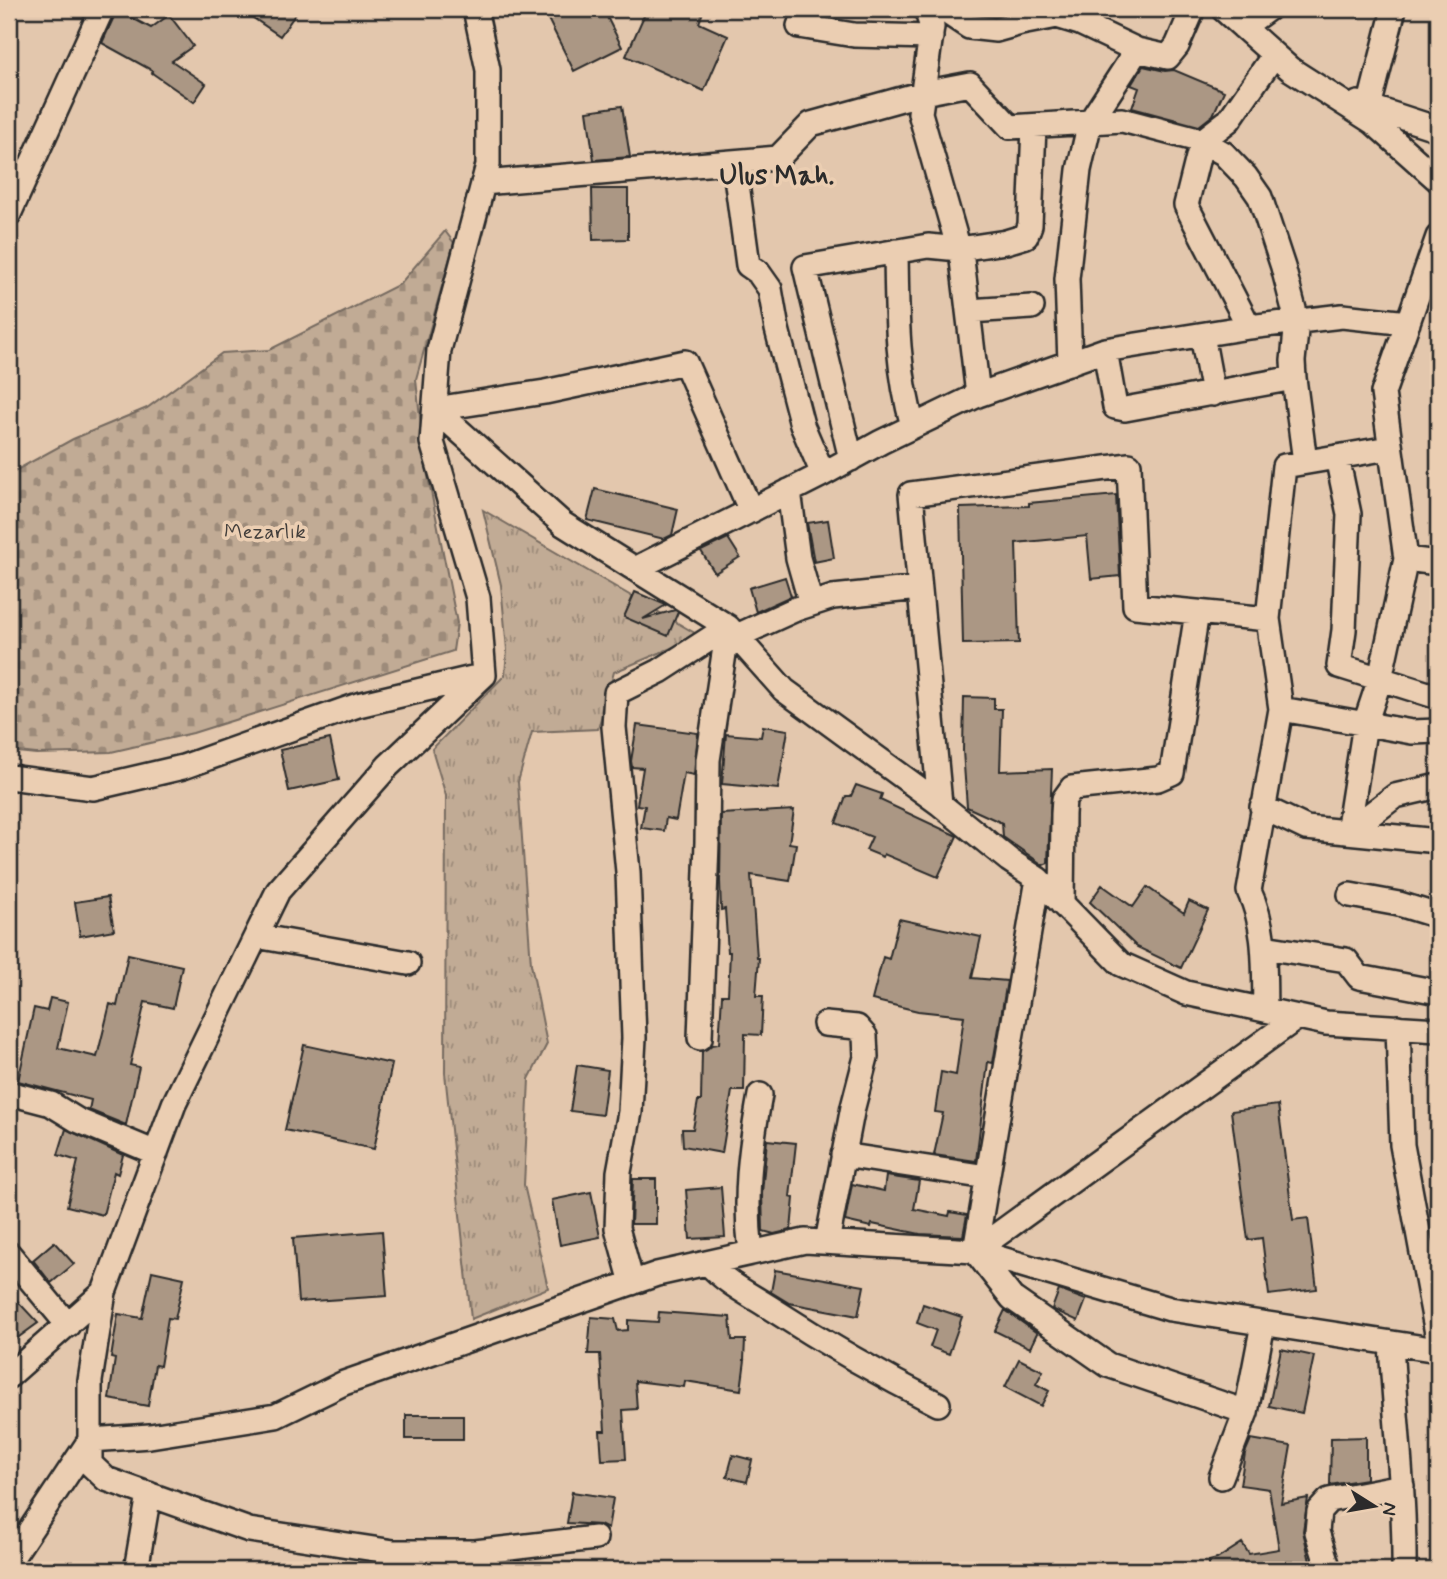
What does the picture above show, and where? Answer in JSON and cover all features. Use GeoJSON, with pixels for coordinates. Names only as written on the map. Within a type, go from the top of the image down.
{"type":"FeatureCollection","features":[{"type":"Feature","properties":{"kind":"street"},"geometry":{"type":"LineString","coordinates":[[9,214],[102,9]]}},
{"type":"Feature","properties":{"kind":"street"},"geometry":{"type":"LineString","coordinates":[[475,9],[488,70],[488,165],[439,350],[432,442],[478,598],[484,675]]}},
{"type":"Feature","properties":{"kind":"street"},"geometry":{"type":"LineString","coordinates":[[799,26],[854,35],[938,19],[996,30],[1057,16],[1080,23],[1137,50],[1168,57],[1177,46],[1193,9]]}},
{"type":"Feature","properties":{"kind":"street"},"geometry":{"type":"LineString","coordinates":[[1223,9],[1290,69],[1373,122],[1438,180]]}},
{"type":"Feature","properties":{"kind":"street"},"geometry":{"type":"LineString","coordinates":[[1243,27],[1268,9]]}},
{"type":"Feature","properties":{"kind":"street"},"geometry":{"type":"LineString","coordinates":[[1369,107],[1394,9]]}},
{"type":"Feature","properties":{"kind":"street"},"geometry":{"type":"LineString","coordinates":[[938,19],[920,113],[959,249],[978,395]]}},
{"type":"Feature","properties":{"kind":"street"},"geometry":{"type":"LineString","coordinates":[[1070,363],[1067,279],[1079,170],[1090,122],[1137,50]]}},
{"type":"Feature","properties":{"kind":"street"},"geometry":{"type":"LineString","coordinates":[[1249,327],[1186,205],[1202,141],[1229,120],[1274,55]]}},
{"type":"Feature","properties":{"kind":"street"},"geometry":{"type":"LineString","coordinates":[[483,183],[778,158],[811,124],[923,93],[970,84],[1010,127],[1122,120],[1202,141],[1223,153],[1260,197],[1283,267],[1297,321],[1294,378],[1306,462]]}},
{"type":"Feature","properties":{"kind":"street"},"geometry":{"type":"LineString","coordinates":[[1329,94],[1438,129]]}},
{"type":"Feature","properties":{"kind":"street"},"geometry":{"type":"LineString","coordinates":[[851,459],[805,267],[928,246],[959,249],[1026,236],[1030,225],[1033,186],[1034,126]]}},
{"type":"Feature","properties":{"kind":"street"},"geometry":{"type":"LineString","coordinates":[[734,162],[748,265],[758,272],[770,289],[777,329],[802,425],[823,474]]}},
{"type":"Feature","properties":{"kind":"street"},"geometry":{"type":"LineString","coordinates":[[1348,832],[1365,724],[1380,679],[1406,559],[1383,393],[1438,237]]}},
{"type":"Feature","properties":{"kind":"street"},"geometry":{"type":"LineString","coordinates":[[897,251],[899,352],[903,390],[913,426]]}},
{"type":"Feature","properties":{"kind":"street"},"geometry":{"type":"LineString","coordinates":[[968,311],[1032,307]]}},
{"type":"Feature","properties":{"kind":"street"},"geometry":{"type":"LineString","coordinates":[[635,569],[978,395],[1105,350],[1249,327],[1342,316],[1408,323]]}},
{"type":"Feature","properties":{"kind":"street"},"geometry":{"type":"LineString","coordinates":[[1202,335],[1213,394]]}},
{"type":"Feature","properties":{"kind":"street"},"geometry":{"type":"LineString","coordinates":[[1105,350],[1115,407],[1125,409],[1294,378]]}},
{"type":"Feature","properties":{"kind":"street"},"geometry":{"type":"LineString","coordinates":[[435,409],[545,392],[685,362],[751,510]]}},
{"type":"Feature","properties":{"kind":"street"},"geometry":{"type":"LineString","coordinates":[[435,409],[563,524],[733,632],[784,690],[1038,879],[1122,964],[1186,993],[1326,1023],[1438,1030]]}},
{"type":"Feature","properties":{"kind":"street"},"geometry":{"type":"LineString","coordinates":[[1265,1010],[1264,947],[1259,912],[1248,891],[1281,709],[1268,619],[1284,466],[1389,448]]}},
{"type":"Feature","properties":{"kind":"street"},"geometry":{"type":"LineString","coordinates":[[1337,457],[1349,514],[1344,630],[1339,666],[1438,697]]}},
{"type":"Feature","properties":{"kind":"street"},"geometry":{"type":"LineString","coordinates":[[940,804],[911,494],[1129,465],[1135,606],[1268,619]]}},
{"type":"Feature","properties":{"kind":"street"},"geometry":{"type":"LineString","coordinates":[[789,491],[798,558],[811,604]]}},
{"type":"Feature","properties":{"kind":"street"},"geometry":{"type":"LineString","coordinates":[[1406,559],[1438,563]]}},
{"type":"Feature","properties":{"kind":"street"},"geometry":{"type":"LineString","coordinates":[[632,1283],[617,1228],[619,1172],[630,1112],[634,1038],[628,872],[614,727],[616,693],[733,632],[811,604],[834,597],[919,588]]}},
{"type":"Feature","properties":{"kind":"street"},"geometry":{"type":"LineString","coordinates":[[1062,904],[1064,799],[1072,788],[1158,779],[1172,773],[1197,612]]}},
{"type":"Feature","properties":{"kind":"street"},"geometry":{"type":"LineString","coordinates":[[700,1038],[708,760],[733,632]]}},
{"type":"Feature","properties":{"kind":"street"},"geometry":{"type":"LineString","coordinates":[[9,777],[93,788],[183,767],[358,705],[484,675]]}},
{"type":"Feature","properties":{"kind":"street"},"geometry":{"type":"LineString","coordinates":[[484,675],[388,766],[278,891],[174,1104],[104,1292],[90,1381],[90,1464],[106,1479],[249,1530],[394,1552],[475,1552],[595,1538]]}},
{"type":"Feature","properties":{"kind":"street"},"geometry":{"type":"LineString","coordinates":[[1281,709],[1412,732],[1438,731]]}},
{"type":"Feature","properties":{"kind":"street"},"geometry":{"type":"LineString","coordinates":[[1348,832],[1395,796],[1438,786]]}},
{"type":"Feature","properties":{"kind":"street"},"geometry":{"type":"LineString","coordinates":[[1262,807],[1306,828],[1438,841]]}},
{"type":"Feature","properties":{"kind":"street"},"geometry":{"type":"LineString","coordinates":[[1038,879],[975,1251],[1012,1298],[1108,1365],[1246,1412]]}},
{"type":"Feature","properties":{"kind":"street"},"geometry":{"type":"LineString","coordinates":[[1350,895],[1399,904],[1438,916]]}},
{"type":"Feature","properties":{"kind":"street"},"geometry":{"type":"LineString","coordinates":[[256,936],[408,963]]}},
{"type":"Feature","properties":{"kind":"street"},"geometry":{"type":"LineString","coordinates":[[1264,947],[1346,960],[1359,977],[1438,992]]}},
{"type":"Feature","properties":{"kind":"street"},"geometry":{"type":"LineString","coordinates":[[975,1251],[1298,1017]]}},
{"type":"Feature","properties":{"kind":"street"},"geometry":{"type":"LineString","coordinates":[[825,1024],[857,1027],[865,1035],[866,1057],[853,1107],[827,1242]]}},
{"type":"Feature","properties":{"kind":"street"},"geometry":{"type":"LineString","coordinates":[[1398,1027],[1402,1145],[1438,1339]]}},
{"type":"Feature","properties":{"kind":"street"},"geometry":{"type":"LineString","coordinates":[[9,1093],[51,1104],[77,1120],[156,1153]]}},
{"type":"Feature","properties":{"kind":"street"},"geometry":{"type":"LineString","coordinates":[[751,1254],[747,1179],[760,1095]]}},
{"type":"Feature","properties":{"kind":"street"},"geometry":{"type":"LineString","coordinates":[[844,1155],[987,1177]]}},
{"type":"Feature","properties":{"kind":"street"},"geometry":{"type":"LineString","coordinates":[[90,1440],[150,1436],[276,1416],[344,1383],[657,1274],[805,1241],[975,1251],[1170,1309],[1438,1350]]}},
{"type":"Feature","properties":{"kind":"street"},"geometry":{"type":"LineString","coordinates":[[9,1254],[68,1325]]}},
{"type":"Feature","properties":{"kind":"street"},"geometry":{"type":"LineString","coordinates":[[708,1263],[734,1285],[805,1330],[938,1404]]}},
{"type":"Feature","properties":{"kind":"street"},"geometry":{"type":"LineString","coordinates":[[9,1376],[104,1292]]}},
{"type":"Feature","properties":{"kind":"street"},"geometry":{"type":"LineString","coordinates":[[1221,1477],[1246,1412],[1263,1324]]}},
{"type":"Feature","properties":{"kind":"street"},"geometry":{"type":"LineString","coordinates":[[1391,1343],[1402,1486],[1404,1570]]}},
{"type":"Feature","properties":{"kind":"street"},"geometry":{"type":"LineString","coordinates":[[9,1562],[90,1440]]}},
{"type":"Feature","properties":{"kind":"street"},"geometry":{"type":"LineString","coordinates":[[1329,1570],[1317,1532],[1319,1511],[1329,1500],[1402,1486]]}},
{"type":"Feature","properties":{"kind":"street"},"geometry":{"type":"LineString","coordinates":[[136,1570],[149,1494]]}},
{"type":"Feature","properties":{"kind":"green space","name":"Mezarlık"},"geometry":{"type":"Polygon","coordinates":[[[445,231],[454,243],[416,379],[424,456],[457,623],[453,651],[193,733],[111,752],[36,754],[9,751],[9,474],[73,439],[147,408],[222,353],[269,350],[400,284],[445,231]]]}},
{"type":"Feature","properties":{"kind":"green space"},"geometry":{"type":"Polygon","coordinates":[[[483,510],[700,636],[614,672],[598,729],[532,732],[518,782],[531,964],[547,1044],[529,1079],[524,1185],[548,1288],[471,1319],[445,1073],[446,796],[432,749],[505,675],[507,650],[501,585],[483,510]]]}},
{"type":"Feature","properties":{"kind":"building"},"geometry":{"type":"Polygon","coordinates":[[[240,9],[299,9],[280,36],[240,9]]]}},
{"type":"Feature","properties":{"kind":"building"},"geometry":{"type":"Polygon","coordinates":[[[543,9],[603,9],[622,47],[574,71],[543,9]]]}},
{"type":"Feature","properties":{"kind":"building"},"geometry":{"type":"Polygon","coordinates":[[[647,9],[704,9],[699,23],[728,36],[704,91],[626,56],[647,9]]]}},
{"type":"Feature","properties":{"kind":"building"},"geometry":{"type":"Polygon","coordinates":[[[117,10],[151,28],[169,15],[193,46],[172,61],[206,84],[194,102],[152,73],[153,71],[102,43],[117,10]]]}},
{"type":"Feature","properties":{"kind":"building"},"geometry":{"type":"Polygon","coordinates":[[[1143,66],[1165,71],[1174,70],[1224,91],[1213,115],[1199,126],[1132,108],[1139,88],[1131,85],[1143,66]]]}},
{"type":"Feature","properties":{"kind":"building"},"geometry":{"type":"Polygon","coordinates":[[[622,106],[630,157],[594,160],[587,111],[622,106]]]}},
{"type":"Feature","properties":{"kind":"building"},"geometry":{"type":"Polygon","coordinates":[[[592,189],[628,189],[628,239],[593,240],[592,189]]]}},
{"type":"Feature","properties":{"kind":"building"},"geometry":{"type":"Polygon","coordinates":[[[595,489],[678,509],[672,535],[664,539],[587,520],[595,489]]]}},
{"type":"Feature","properties":{"kind":"building"},"geometry":{"type":"Polygon","coordinates":[[[1116,495],[1120,576],[1091,579],[1087,536],[1016,543],[1019,643],[963,644],[960,508],[1029,506],[1029,503],[1116,495]]]}},
{"type":"Feature","properties":{"kind":"building"},"geometry":{"type":"Polygon","coordinates":[[[828,520],[834,558],[814,562],[807,523],[828,520]]]}},
{"type":"Feature","properties":{"kind":"building"},"geometry":{"type":"Polygon","coordinates":[[[728,538],[740,557],[715,573],[701,551],[728,538]]]}},
{"type":"Feature","properties":{"kind":"building"},"geometry":{"type":"Polygon","coordinates":[[[785,577],[791,596],[756,612],[749,588],[785,577]]]}},
{"type":"Feature","properties":{"kind":"building"},"geometry":{"type":"Polygon","coordinates":[[[635,592],[666,605],[643,619],[675,610],[678,612],[668,636],[624,617],[635,592]]]}},
{"type":"Feature","properties":{"kind":"building"},"geometry":{"type":"Polygon","coordinates":[[[964,697],[994,698],[994,709],[1002,709],[1000,771],[1052,769],[1048,863],[1043,865],[1003,837],[1002,823],[967,807],[963,751],[964,697]]]}},
{"type":"Feature","properties":{"kind":"building"},"geometry":{"type":"Polygon","coordinates":[[[637,725],[698,733],[694,775],[684,773],[676,820],[666,818],[664,831],[641,828],[645,806],[637,805],[643,768],[632,767],[631,761],[637,725]]]}},
{"type":"Feature","properties":{"kind":"building"},"geometry":{"type":"Polygon","coordinates":[[[763,726],[788,730],[778,789],[722,784],[726,734],[761,737],[763,726]]]}},
{"type":"Feature","properties":{"kind":"building"},"geometry":{"type":"Polygon","coordinates":[[[330,739],[339,780],[289,791],[280,750],[330,739]]]}},
{"type":"Feature","properties":{"kind":"building"},"geometry":{"type":"Polygon","coordinates":[[[856,785],[882,794],[880,800],[957,836],[938,877],[884,854],[883,857],[866,850],[872,837],[836,823],[846,796],[851,796],[856,785]]]}},
{"type":"Feature","properties":{"kind":"building"},"geometry":{"type":"Polygon","coordinates":[[[794,810],[789,843],[796,844],[790,881],[751,875],[759,958],[756,996],[763,996],[761,1035],[745,1034],[744,1091],[732,1091],[722,1153],[683,1146],[682,1129],[693,1129],[698,1101],[701,1101],[702,1051],[719,1044],[722,995],[728,995],[730,952],[725,909],[721,910],[721,814],[794,810]]]}},
{"type":"Feature","properties":{"kind":"building"},"geometry":{"type":"Polygon","coordinates":[[[1102,885],[1133,907],[1147,887],[1184,913],[1189,901],[1208,910],[1181,968],[1137,947],[1090,902],[1102,885]]]}},
{"type":"Feature","properties":{"kind":"building"},"geometry":{"type":"Polygon","coordinates":[[[108,897],[114,930],[80,936],[75,902],[108,897]]]}},
{"type":"Feature","properties":{"kind":"building"},"geometry":{"type":"Polygon","coordinates":[[[899,919],[981,937],[972,978],[1007,981],[993,1063],[988,1062],[976,1161],[934,1155],[943,1113],[935,1112],[941,1072],[956,1075],[964,1016],[918,1011],[872,1000],[883,957],[889,959],[899,919]]]}},
{"type":"Feature","properties":{"kind":"building"},"geometry":{"type":"Polygon","coordinates":[[[128,954],[182,966],[173,1008],[145,1002],[130,1065],[139,1067],[126,1125],[89,1110],[91,1100],[18,1081],[34,1008],[47,1011],[50,998],[68,1002],[58,1048],[97,1057],[110,1004],[117,1006],[128,954]]]}},
{"type":"Feature","properties":{"kind":"building"},"geometry":{"type":"Polygon","coordinates":[[[304,1045],[392,1064],[374,1149],[285,1130],[304,1045]]]}},
{"type":"Feature","properties":{"kind":"building"},"geometry":{"type":"Polygon","coordinates":[[[577,1065],[608,1070],[602,1115],[570,1111],[577,1065]]]}},
{"type":"Feature","properties":{"kind":"building"},"geometry":{"type":"Polygon","coordinates":[[[1278,1105],[1293,1220],[1308,1218],[1317,1289],[1269,1295],[1262,1238],[1248,1240],[1231,1111],[1278,1105]]]}},
{"type":"Feature","properties":{"kind":"building"},"geometry":{"type":"Polygon","coordinates":[[[66,1129],[123,1155],[118,1174],[114,1172],[103,1215],[67,1206],[78,1161],[58,1155],[66,1129]]]}},
{"type":"Feature","properties":{"kind":"building"},"geometry":{"type":"Polygon","coordinates":[[[767,1140],[796,1143],[790,1197],[794,1198],[791,1230],[774,1234],[763,1231],[762,1193],[767,1140]]]}},
{"type":"Feature","properties":{"kind":"building"},"geometry":{"type":"Polygon","coordinates":[[[886,1176],[919,1181],[914,1209],[949,1216],[950,1212],[967,1215],[963,1236],[920,1234],[845,1221],[852,1184],[884,1191],[886,1176]]]}},
{"type":"Feature","properties":{"kind":"building"},"geometry":{"type":"Polygon","coordinates":[[[633,1179],[656,1179],[656,1224],[631,1224],[633,1179]]]}},
{"type":"Feature","properties":{"kind":"building"},"geometry":{"type":"Polygon","coordinates":[[[721,1187],[725,1237],[690,1239],[686,1190],[721,1187]]]}},
{"type":"Feature","properties":{"kind":"building"},"geometry":{"type":"Polygon","coordinates":[[[591,1192],[600,1237],[560,1245],[552,1200],[591,1192]]]}},
{"type":"Feature","properties":{"kind":"building"},"geometry":{"type":"Polygon","coordinates":[[[382,1231],[387,1296],[298,1302],[293,1238],[382,1231]]]}},
{"type":"Feature","properties":{"kind":"building"},"geometry":{"type":"Polygon","coordinates":[[[54,1242],[74,1264],[51,1283],[33,1260],[54,1242]]]}},
{"type":"Feature","properties":{"kind":"building"},"geometry":{"type":"Polygon","coordinates":[[[775,1270],[864,1286],[858,1316],[789,1303],[771,1292],[775,1270]]]}},
{"type":"Feature","properties":{"kind":"building"},"geometry":{"type":"Polygon","coordinates":[[[152,1271],[184,1278],[175,1319],[168,1318],[160,1366],[155,1365],[148,1406],[109,1399],[115,1359],[111,1358],[118,1314],[142,1318],[152,1271]]]}},
{"type":"Feature","properties":{"kind":"building"},"geometry":{"type":"Polygon","coordinates":[[[1059,1290],[1086,1300],[1078,1321],[1052,1309],[1059,1290]]]}},
{"type":"Feature","properties":{"kind":"building"},"geometry":{"type":"Polygon","coordinates":[[[9,1292],[38,1323],[16,1339],[9,1330],[9,1292]]]}},
{"type":"Feature","properties":{"kind":"building"},"geometry":{"type":"Polygon","coordinates":[[[923,1304],[962,1317],[949,1354],[930,1347],[936,1330],[917,1323],[923,1304]]]}},
{"type":"Feature","properties":{"kind":"building"},"geometry":{"type":"Polygon","coordinates":[[[1005,1310],[1037,1333],[1030,1348],[995,1331],[1005,1310]]]}},
{"type":"Feature","properties":{"kind":"building"},"geometry":{"type":"Polygon","coordinates":[[[659,1312],[730,1317],[732,1340],[745,1340],[741,1390],[685,1381],[684,1387],[635,1381],[637,1409],[623,1410],[626,1459],[602,1460],[600,1431],[605,1431],[600,1354],[588,1354],[591,1317],[615,1319],[618,1331],[628,1330],[628,1320],[658,1322],[659,1312]]]}},
{"type":"Feature","properties":{"kind":"building"},"geometry":{"type":"Polygon","coordinates":[[[1281,1349],[1314,1356],[1302,1413],[1269,1406],[1281,1349]]]}},
{"type":"Feature","properties":{"kind":"building"},"geometry":{"type":"Polygon","coordinates":[[[1019,1359],[1043,1371],[1036,1384],[1049,1391],[1041,1406],[1005,1387],[1019,1359]]]}},
{"type":"Feature","properties":{"kind":"building"},"geometry":{"type":"Polygon","coordinates":[[[406,1415],[463,1415],[463,1439],[406,1439],[406,1415]]]}},
{"type":"Feature","properties":{"kind":"building"},"geometry":{"type":"Polygon","coordinates":[[[1366,1437],[1366,1479],[1330,1485],[1331,1438],[1366,1437]]]}},
{"type":"Feature","properties":{"kind":"building"},"geometry":{"type":"Polygon","coordinates":[[[1251,1439],[1291,1446],[1281,1503],[1308,1498],[1303,1531],[1312,1570],[1209,1570],[1209,1561],[1242,1543],[1249,1554],[1279,1549],[1269,1489],[1240,1485],[1245,1453],[1251,1439]]]}},
{"type":"Feature","properties":{"kind":"building"},"geometry":{"type":"Polygon","coordinates":[[[733,1455],[752,1460],[747,1482],[727,1477],[733,1455]]]}},
{"type":"Feature","properties":{"kind":"building"},"geometry":{"type":"Polygon","coordinates":[[[572,1492],[613,1498],[608,1529],[600,1525],[567,1523],[572,1492]]]}},
{"type":"Feature","properties":{"kind":"district","name":"Ulus Mah."},"geometry":{"type":"Point","coordinates":[777,176]}}]}
